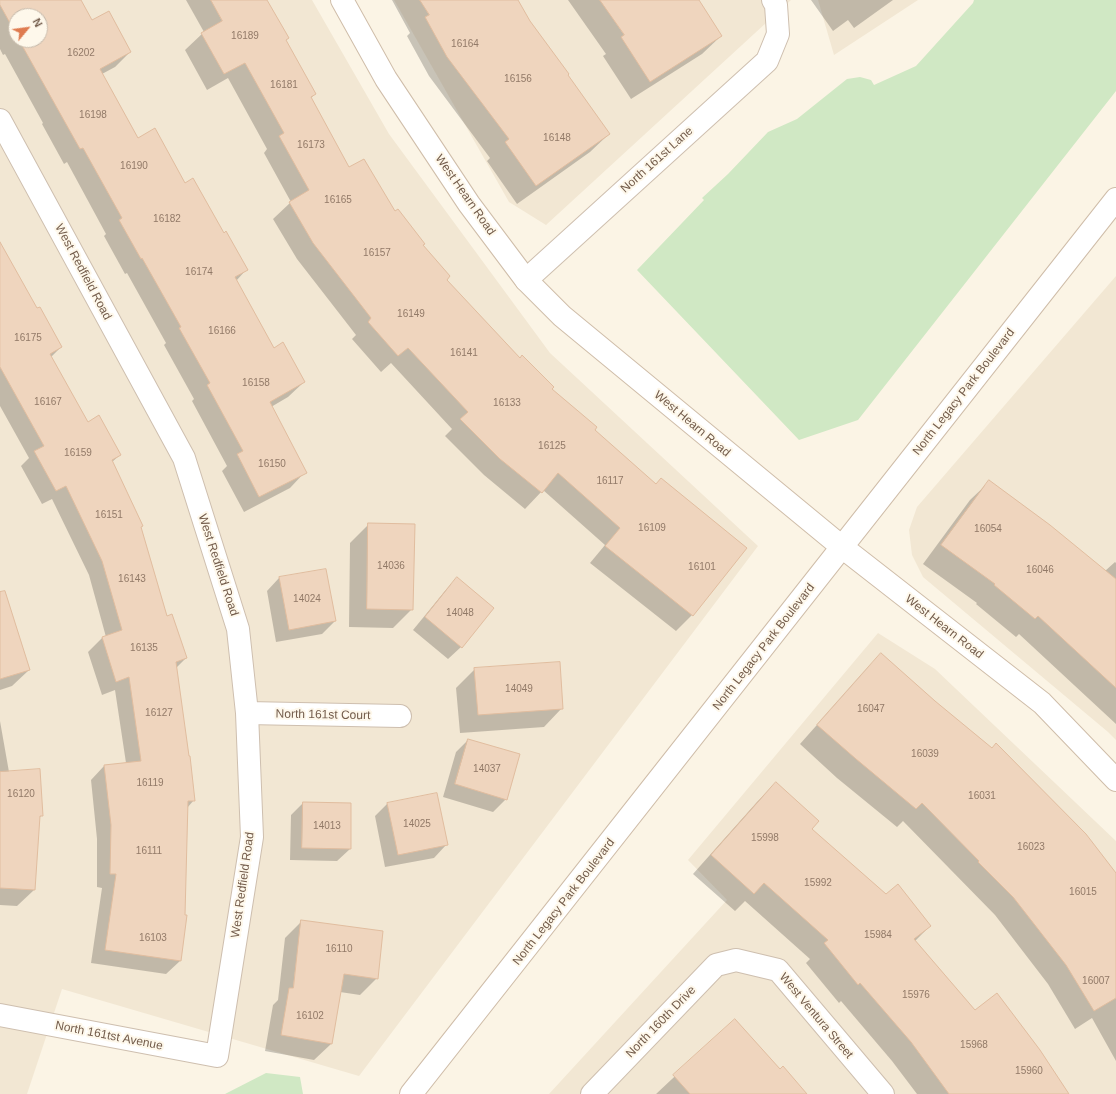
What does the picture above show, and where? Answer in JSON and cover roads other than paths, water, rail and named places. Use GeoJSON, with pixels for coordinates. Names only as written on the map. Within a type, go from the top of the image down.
{"type":"FeatureCollection","features":[{"type":"Feature","properties":{"kind":"street","name":"West Hearn Road"},"geometry":{"type":"LineString","coordinates":[[342,0],[386,79],[469,204],[526,280],[562,316],[842,547],[1042,703],[1116,780]]}},
{"type":"Feature","properties":{"kind":"street","name":"North 161st Lane"},"geometry":{"type":"LineString","coordinates":[[526,280],[767,60],[778,34],[776,5],[773,0]]}},
{"type":"Feature","properties":{"kind":"street","name":"West Redfield Road"},"geometry":{"type":"LineString","coordinates":[[1,125],[184,458],[238,629],[247,713],[252,837],[217,1056]]}},
{"type":"Feature","properties":{"kind":"street","name":"North Legacy Park Boulevard"},"geometry":{"type":"LineString","coordinates":[[411,1094],[1116,199]]}},
{"type":"Feature","properties":{"kind":"street","name":"North 161st Court"},"geometry":{"type":"LineString","coordinates":[[247,713],[400,716]]}},
{"type":"Feature","properties":{"kind":"street","name":"North 160th Drive"},"geometry":{"type":"LineString","coordinates":[[592,1094],[716,965],[736,960]]}},
{"type":"Feature","properties":{"kind":"street","name":"West Ventura Street"},"geometry":{"type":"LineString","coordinates":[[736,960],[778,970],[883,1094]]}},
{"type":"Feature","properties":{"kind":"street","name":"North 161tst Avenue"},"geometry":{"type":"LineString","coordinates":[[0,1015],[217,1056]]}}]}
